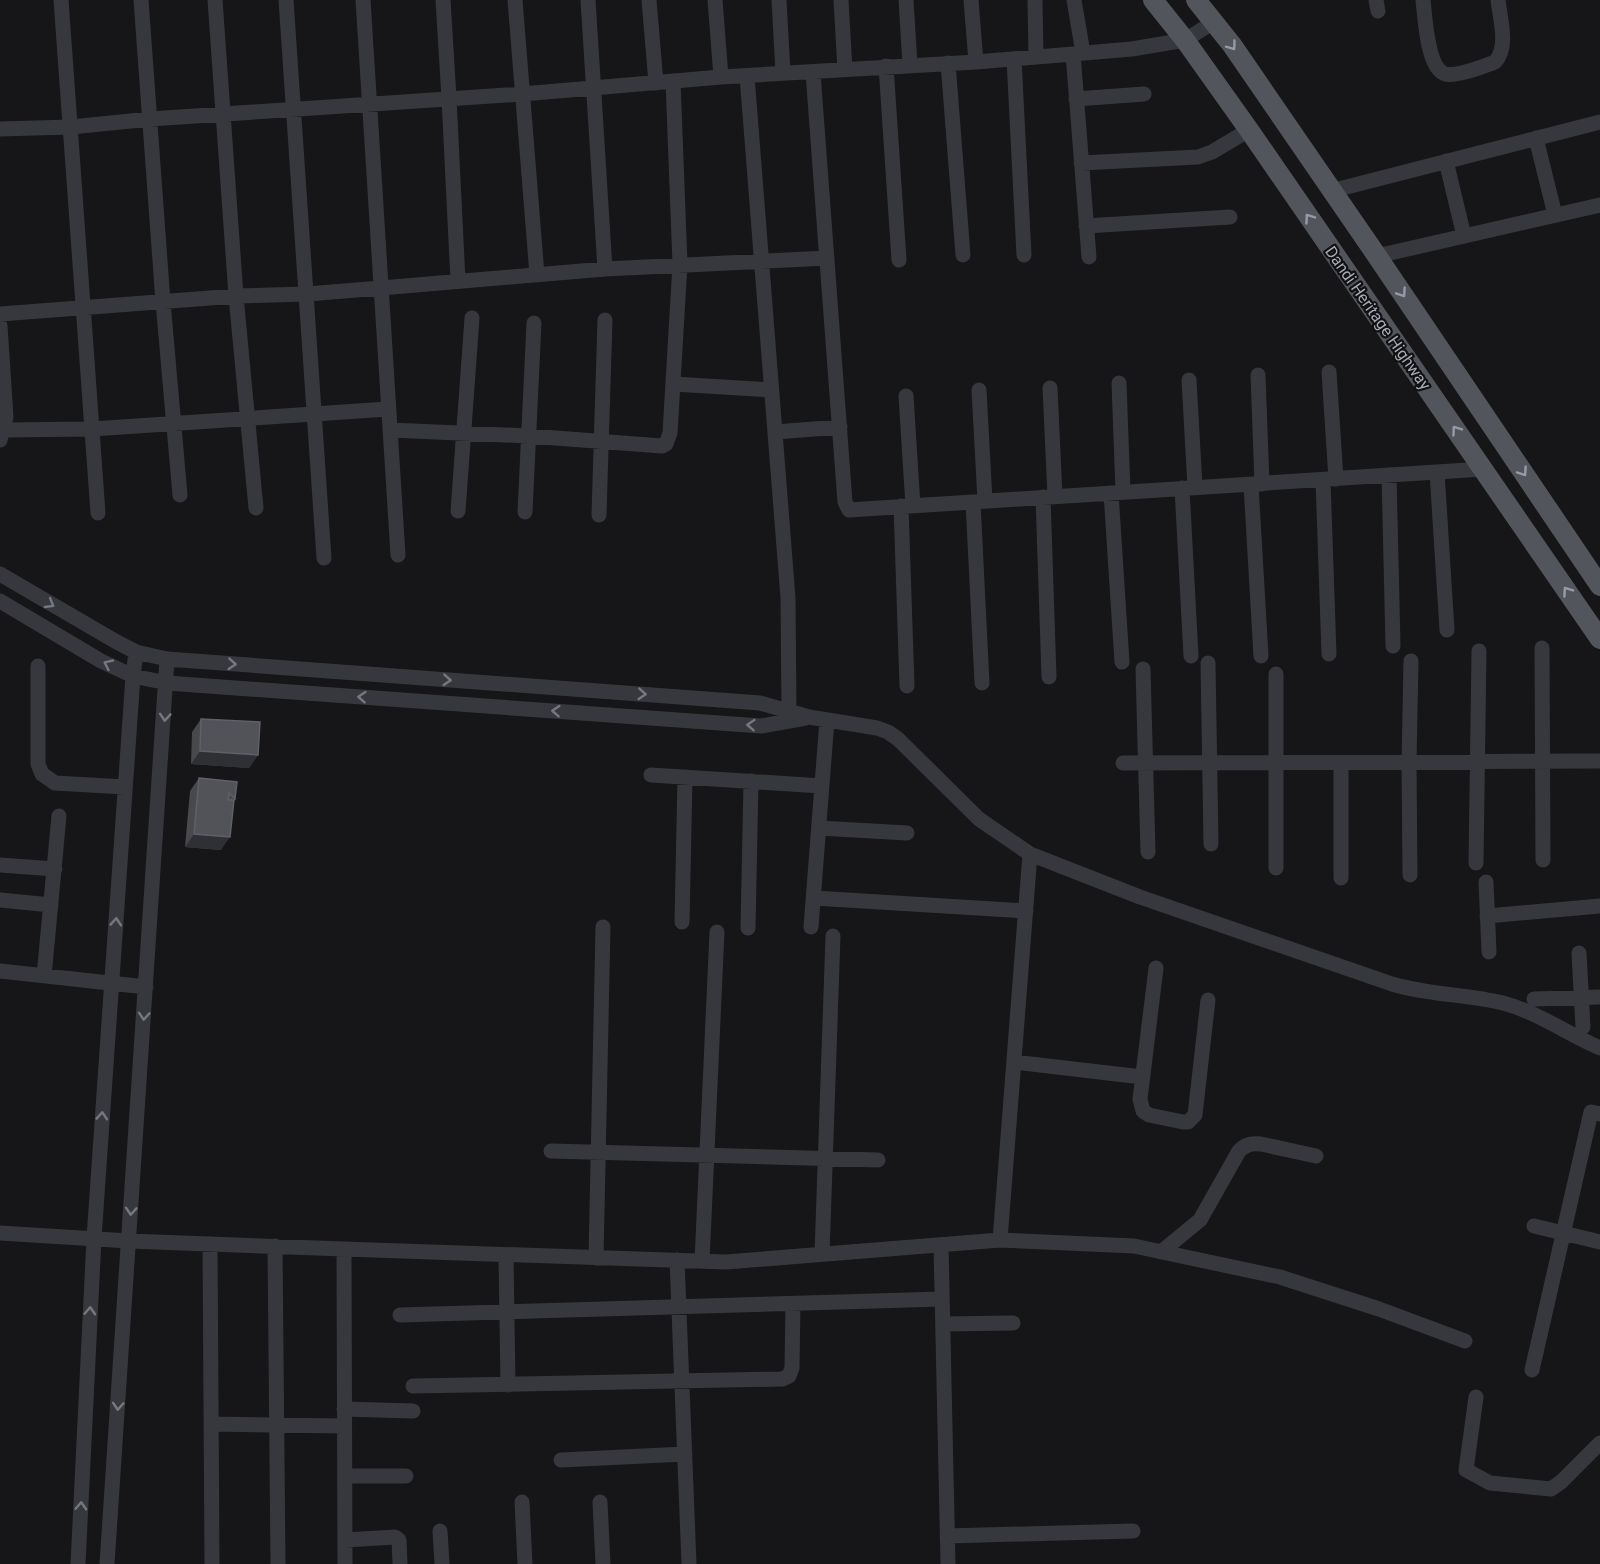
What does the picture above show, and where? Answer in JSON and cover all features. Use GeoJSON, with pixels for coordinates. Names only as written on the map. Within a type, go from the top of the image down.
{"type":"FeatureCollection","features":[{"type":"Feature","properties":{"kind":"main road","name":"Dandi Heritage Highway"},"geometry":{"type":"LineString","coordinates":[[1153,0],[1185,40],[1249,130],[1600,639]]}},
{"type":"Feature","properties":{"kind":"main road","name":"Dandi Heritage Highway"},"geometry":{"type":"LineString","coordinates":[[1196,0],[1232,45],[1600,586]]}},
{"type":"Feature","properties":{"kind":"street"},"geometry":{"type":"LineString","coordinates":[[61,0],[98,513]]}},
{"type":"Feature","properties":{"kind":"street"},"geometry":{"type":"LineString","coordinates":[[141,0],[180,495]]}},
{"type":"Feature","properties":{"kind":"street"},"geometry":{"type":"LineString","coordinates":[[215,0],[236,296],[256,508]]}},
{"type":"Feature","properties":{"kind":"street"},"geometry":{"type":"LineString","coordinates":[[286,0],[324,558]]}},
{"type":"Feature","properties":{"kind":"street"},"geometry":{"type":"LineString","coordinates":[[363,0],[398,555]]}},
{"type":"Feature","properties":{"kind":"street"},"geometry":{"type":"LineString","coordinates":[[442,0],[458,281]]}},
{"type":"Feature","properties":{"kind":"street"},"geometry":{"type":"LineString","coordinates":[[515,0],[537,275]]}},
{"type":"Feature","properties":{"kind":"street"},"geometry":{"type":"LineString","coordinates":[[588,0],[605,269]]}},
{"type":"Feature","properties":{"kind":"street"},"geometry":{"type":"LineString","coordinates":[[649,0],[656,83]]}},
{"type":"Feature","properties":{"kind":"street"},"geometry":{"type":"LineString","coordinates":[[715,0],[721,77]]}},
{"type":"Feature","properties":{"kind":"street"},"geometry":{"type":"LineString","coordinates":[[779,0],[783,73]]}},
{"type":"Feature","properties":{"kind":"street"},"geometry":{"type":"LineString","coordinates":[[841,0],[845,70]]}},
{"type":"Feature","properties":{"kind":"street"},"geometry":{"type":"LineString","coordinates":[[906,0],[910,65]]}},
{"type":"Feature","properties":{"kind":"street"},"geometry":{"type":"LineString","coordinates":[[971,0],[976,62]]}},
{"type":"Feature","properties":{"kind":"street"},"geometry":{"type":"LineString","coordinates":[[1035,0],[1036,57]]}},
{"type":"Feature","properties":{"kind":"street"},"geometry":{"type":"LineString","coordinates":[[1074,0],[1078,53],[1076,99],[1089,257]]}},
{"type":"Feature","properties":{"kind":"street"},"geometry":{"type":"LineString","coordinates":[[1423,0],[1432,58],[1437,68],[1445,74],[1454,74],[1496,62],[1500,57],[1503,39],[1498,0]]}},
{"type":"Feature","properties":{"kind":"street"},"geometry":{"type":"LineString","coordinates":[[0,129],[70,127],[150,119],[522,94],[721,77],[976,62],[1132,49],[1185,40],[1214,22]]}},
{"type":"Feature","properties":{"kind":"street"},"geometry":{"type":"LineString","coordinates":[[1014,59],[1024,255]]}},
{"type":"Feature","properties":{"kind":"street"},"geometry":{"type":"LineString","coordinates":[[948,63],[963,255]]}},
{"type":"Feature","properties":{"kind":"street"},"geometry":{"type":"LineString","coordinates":[[886,66],[899,260]]}},
{"type":"Feature","properties":{"kind":"street"},"geometry":{"type":"LineString","coordinates":[[813,73],[846,508],[853,511],[1483,469]]}},
{"type":"Feature","properties":{"kind":"street"},"geometry":{"type":"LineString","coordinates":[[747,76],[788,598],[789,711]]}},
{"type":"Feature","properties":{"kind":"street"},"geometry":{"type":"LineString","coordinates":[[390,430],[529,436],[662,446],[666,444],[670,433],[680,264],[673,81]]}},
{"type":"Feature","properties":{"kind":"street"},"geometry":{"type":"LineString","coordinates":[[1076,99],[1144,94]]}},
{"type":"Feature","properties":{"kind":"street"},"geometry":{"type":"LineString","coordinates":[[1331,190],[1600,122]]}},
{"type":"Feature","properties":{"kind":"street"},"geometry":{"type":"LineString","coordinates":[[1081,163],[1198,157],[1212,152],[1249,130]]}},
{"type":"Feature","properties":{"kind":"street"},"geometry":{"type":"LineString","coordinates":[[1536,138],[1555,215]]}},
{"type":"Feature","properties":{"kind":"street"},"geometry":{"type":"LineString","coordinates":[[1446,161],[1464,236]]}},
{"type":"Feature","properties":{"kind":"street"},"geometry":{"type":"LineString","coordinates":[[1377,256],[1600,205]]}},
{"type":"Feature","properties":{"kind":"street"},"geometry":{"type":"LineString","coordinates":[[1086,226],[1230,217]]}},
{"type":"Feature","properties":{"kind":"street"},"geometry":{"type":"LineString","coordinates":[[0,314],[236,296],[307,294],[605,269],[827,258]]}},
{"type":"Feature","properties":{"kind":"street"},"geometry":{"type":"LineString","coordinates":[[458,511],[472,318]]}},
{"type":"Feature","properties":{"kind":"street"},"geometry":{"type":"LineString","coordinates":[[599,515],[605,320]]}},
{"type":"Feature","properties":{"kind":"street"},"geometry":{"type":"LineString","coordinates":[[525,512],[534,323]]}},
{"type":"Feature","properties":{"kind":"street"},"geometry":{"type":"LineString","coordinates":[[0,326],[6,417],[2,435],[388,409]]}},
{"type":"Feature","properties":{"kind":"street"},"geometry":{"type":"LineString","coordinates":[[1329,372],[1329,654]]}},
{"type":"Feature","properties":{"kind":"street"},"geometry":{"type":"LineString","coordinates":[[1258,375],[1256,485],[1261,656]]}},
{"type":"Feature","properties":{"kind":"street"},"geometry":{"type":"LineString","coordinates":[[1189,380],[1191,656]]}},
{"type":"Feature","properties":{"kind":"street"},"geometry":{"type":"LineString","coordinates":[[1119,383],[1117,492],[1122,662]]}},
{"type":"Feature","properties":{"kind":"street"},"geometry":{"type":"LineString","coordinates":[[673,384],[771,390]]}},
{"type":"Feature","properties":{"kind":"street"},"geometry":{"type":"LineString","coordinates":[[1049,677],[1050,387]]}},
{"type":"Feature","properties":{"kind":"street"},"geometry":{"type":"LineString","coordinates":[[979,390],[982,683]]}},
{"type":"Feature","properties":{"kind":"street"},"geometry":{"type":"LineString","coordinates":[[906,396],[907,686]]}},
{"type":"Feature","properties":{"kind":"street"},"geometry":{"type":"LineString","coordinates":[[775,432],[840,427]]}},
{"type":"Feature","properties":{"kind":"street"},"geometry":{"type":"LineString","coordinates":[[1437,472],[1447,630]]}},
{"type":"Feature","properties":{"kind":"street"},"geometry":{"type":"LineString","coordinates":[[1389,475],[1393,646]]}},
{"type":"Feature","properties":{"kind":"street"},"geometry":{"type":"LineString","coordinates":[[0,574],[114,641],[136,652],[167,659],[760,703],[808,717],[878,728],[898,739],[979,819],[1030,854],[1140,897],[1392,984],[1505,1004],[1600,1048]]}},
{"type":"Feature","properties":{"kind":"street"},"geometry":{"type":"LineString","coordinates":[[0,601],[101,661],[133,676],[167,683],[761,726],[808,717]]}},
{"type":"Feature","properties":{"kind":"street"},"geometry":{"type":"LineString","coordinates":[[1542,648],[1544,860]]}},
{"type":"Feature","properties":{"kind":"street"},"geometry":{"type":"LineString","coordinates":[[1476,863],[1479,651]]}},
{"type":"Feature","properties":{"kind":"street"},"geometry":{"type":"LineString","coordinates":[[78,1564],[94,1238],[136,652]]}},
{"type":"Feature","properties":{"kind":"street"},"geometry":{"type":"LineString","coordinates":[[107,1564],[167,659]]}},
{"type":"Feature","properties":{"kind":"street"},"geometry":{"type":"LineString","coordinates":[[1410,875],[1411,661]]}},
{"type":"Feature","properties":{"kind":"street"},"geometry":{"type":"LineString","coordinates":[[1208,663],[1211,844]]}},
{"type":"Feature","properties":{"kind":"street"},"geometry":{"type":"LineString","coordinates":[[38,666],[38,765],[42,774],[55,783],[125,787]]}},
{"type":"Feature","properties":{"kind":"street"},"geometry":{"type":"LineString","coordinates":[[1143,669],[1148,852]]}},
{"type":"Feature","properties":{"kind":"street"},"geometry":{"type":"LineString","coordinates":[[1276,674],[1276,868]]}},
{"type":"Feature","properties":{"kind":"street"},"geometry":{"type":"LineString","coordinates":[[811,927],[827,720]]}},
{"type":"Feature","properties":{"kind":"street"},"geometry":{"type":"LineString","coordinates":[[1123,763],[1600,761]]}},
{"type":"Feature","properties":{"kind":"street"},"geometry":{"type":"LineString","coordinates":[[1341,763],[1341,878]]}},
{"type":"Feature","properties":{"kind":"street"},"geometry":{"type":"LineString","coordinates":[[651,775],[822,786]]}},
{"type":"Feature","properties":{"kind":"street"},"geometry":{"type":"LineString","coordinates":[[682,922],[685,777]]}},
{"type":"Feature","properties":{"kind":"street"},"geometry":{"type":"LineString","coordinates":[[748,928],[751,781]]}},
{"type":"Feature","properties":{"kind":"street"},"geometry":{"type":"LineString","coordinates":[[44,976],[59,816]]}},
{"type":"Feature","properties":{"kind":"street"},"geometry":{"type":"LineString","coordinates":[[819,828],[907,833]]}},
{"type":"Feature","properties":{"kind":"street"},"geometry":{"type":"LineString","coordinates":[[1000,1240],[1030,854]]}},
{"type":"Feature","properties":{"kind":"street"},"geometry":{"type":"LineString","coordinates":[[0,865],[55,869]]}},
{"type":"Feature","properties":{"kind":"street"},"geometry":{"type":"LineString","coordinates":[[1486,882],[1489,952]]}},
{"type":"Feature","properties":{"kind":"street"},"geometry":{"type":"LineString","coordinates":[[814,898],[1026,909]]}},
{"type":"Feature","properties":{"kind":"street"},"geometry":{"type":"LineString","coordinates":[[0,900],[51,905]]}},
{"type":"Feature","properties":{"kind":"street"},"geometry":{"type":"LineString","coordinates":[[1487,916],[1600,906]]}},
{"type":"Feature","properties":{"kind":"street"},"geometry":{"type":"LineString","coordinates":[[596,1258],[603,927]]}},
{"type":"Feature","properties":{"kind":"street"},"geometry":{"type":"LineString","coordinates":[[702,1261],[717,932]]}},
{"type":"Feature","properties":{"kind":"street"},"geometry":{"type":"LineString","coordinates":[[822,1254],[833,936]]}},
{"type":"Feature","properties":{"kind":"street"},"geometry":{"type":"LineString","coordinates":[[1580,953],[1583,1027]]}},
{"type":"Feature","properties":{"kind":"street"},"geometry":{"type":"LineString","coordinates":[[1156,968],[1140,1099],[1143,1111],[1149,1115],[1183,1122],[1192,1119],[1196,1109],[1209,1000]]}},
{"type":"Feature","properties":{"kind":"street"},"geometry":{"type":"LineString","coordinates":[[0,971],[146,987]]}},
{"type":"Feature","properties":{"kind":"street"},"geometry":{"type":"LineString","coordinates":[[1534,999],[1600,996]]}},
{"type":"Feature","properties":{"kind":"street"},"geometry":{"type":"LineString","coordinates":[[1014,1062],[1143,1077]]}},
{"type":"Feature","properties":{"kind":"street"},"geometry":{"type":"LineString","coordinates":[[1532,1370],[1591,1112],[1600,1114]]}},
{"type":"Feature","properties":{"kind":"street"},"geometry":{"type":"LineString","coordinates":[[1161,1252],[1200,1220],[1239,1151],[1245,1146],[1252,1143],[1261,1144],[1316,1156]]}},
{"type":"Feature","properties":{"kind":"street"},"geometry":{"type":"LineString","coordinates":[[551,1151],[878,1160]]}},
{"type":"Feature","properties":{"kind":"street"},"geometry":{"type":"LineString","coordinates":[[1534,1226],[1600,1242]]}},
{"type":"Feature","properties":{"kind":"street"},"geometry":{"type":"LineString","coordinates":[[0,1233],[129,1241],[726,1262],[1000,1240],[1134,1246],[1280,1276],[1465,1341]]}},
{"type":"Feature","properties":{"kind":"street"},"geometry":{"type":"LineString","coordinates":[[210,1244],[212,1564]]}},
{"type":"Feature","properties":{"kind":"street"},"geometry":{"type":"LineString","coordinates":[[941,1245],[948,1564]]}},
{"type":"Feature","properties":{"kind":"street"},"geometry":{"type":"LineString","coordinates":[[275,1246],[278,1564]]}},
{"type":"Feature","properties":{"kind":"street"},"geometry":{"type":"LineString","coordinates":[[344,1249],[345,1564]]}},
{"type":"Feature","properties":{"kind":"street"},"geometry":{"type":"LineString","coordinates":[[506,1256],[508,1385]]}},
{"type":"Feature","properties":{"kind":"street"},"geometry":{"type":"LineString","coordinates":[[677,1260],[689,1564]]}},
{"type":"Feature","properties":{"kind":"street"},"geometry":{"type":"LineString","coordinates":[[400,1315],[942,1299]]}},
{"type":"Feature","properties":{"kind":"street"},"geometry":{"type":"LineString","coordinates":[[413,1386],[782,1379],[789,1376],[792,1368],[793,1304]]}},
{"type":"Feature","properties":{"kind":"street"},"geometry":{"type":"LineString","coordinates":[[943,1324],[1013,1323]]}},
{"type":"Feature","properties":{"kind":"street"},"geometry":{"type":"LineString","coordinates":[[1476,1397],[1466,1470],[1490,1482],[1551,1489],[1600,1443]]}},
{"type":"Feature","properties":{"kind":"street"},"geometry":{"type":"LineString","coordinates":[[344,1409],[413,1411]]}},
{"type":"Feature","properties":{"kind":"street"},"geometry":{"type":"LineString","coordinates":[[211,1424],[344,1426]]}},
{"type":"Feature","properties":{"kind":"street"},"geometry":{"type":"LineString","coordinates":[[561,1460],[685,1454]]}},
{"type":"Feature","properties":{"kind":"street"},"geometry":{"type":"LineString","coordinates":[[345,1476],[406,1476]]}},
{"type":"Feature","properties":{"kind":"street"},"geometry":{"type":"LineString","coordinates":[[522,1502],[525,1564]]}},
{"type":"Feature","properties":{"kind":"street"},"geometry":{"type":"LineString","coordinates":[[600,1502],[603,1564]]}},
{"type":"Feature","properties":{"kind":"street"},"geometry":{"type":"LineString","coordinates":[[440,1530],[442,1564]]}},
{"type":"Feature","properties":{"kind":"street"},"geometry":{"type":"LineString","coordinates":[[947,1536],[1133,1531]]}},
{"type":"Feature","properties":{"kind":"street"},"geometry":{"type":"LineString","coordinates":[[345,1540],[392,1536],[398,1538],[400,1564]]}},
{"type":"Feature","properties":{"kind":"building"},"geometry":{"type":"Polygon","coordinates":[[[201,719],[260,722],[258,755],[200,751],[201,719]]]}},
{"type":"Feature","properties":{"kind":"building"},"geometry":{"type":"Polygon","coordinates":[[[199,778],[237,782],[235,799],[229,793],[228,800],[234,800],[230,837],[194,834],[199,778]]]}}]}
